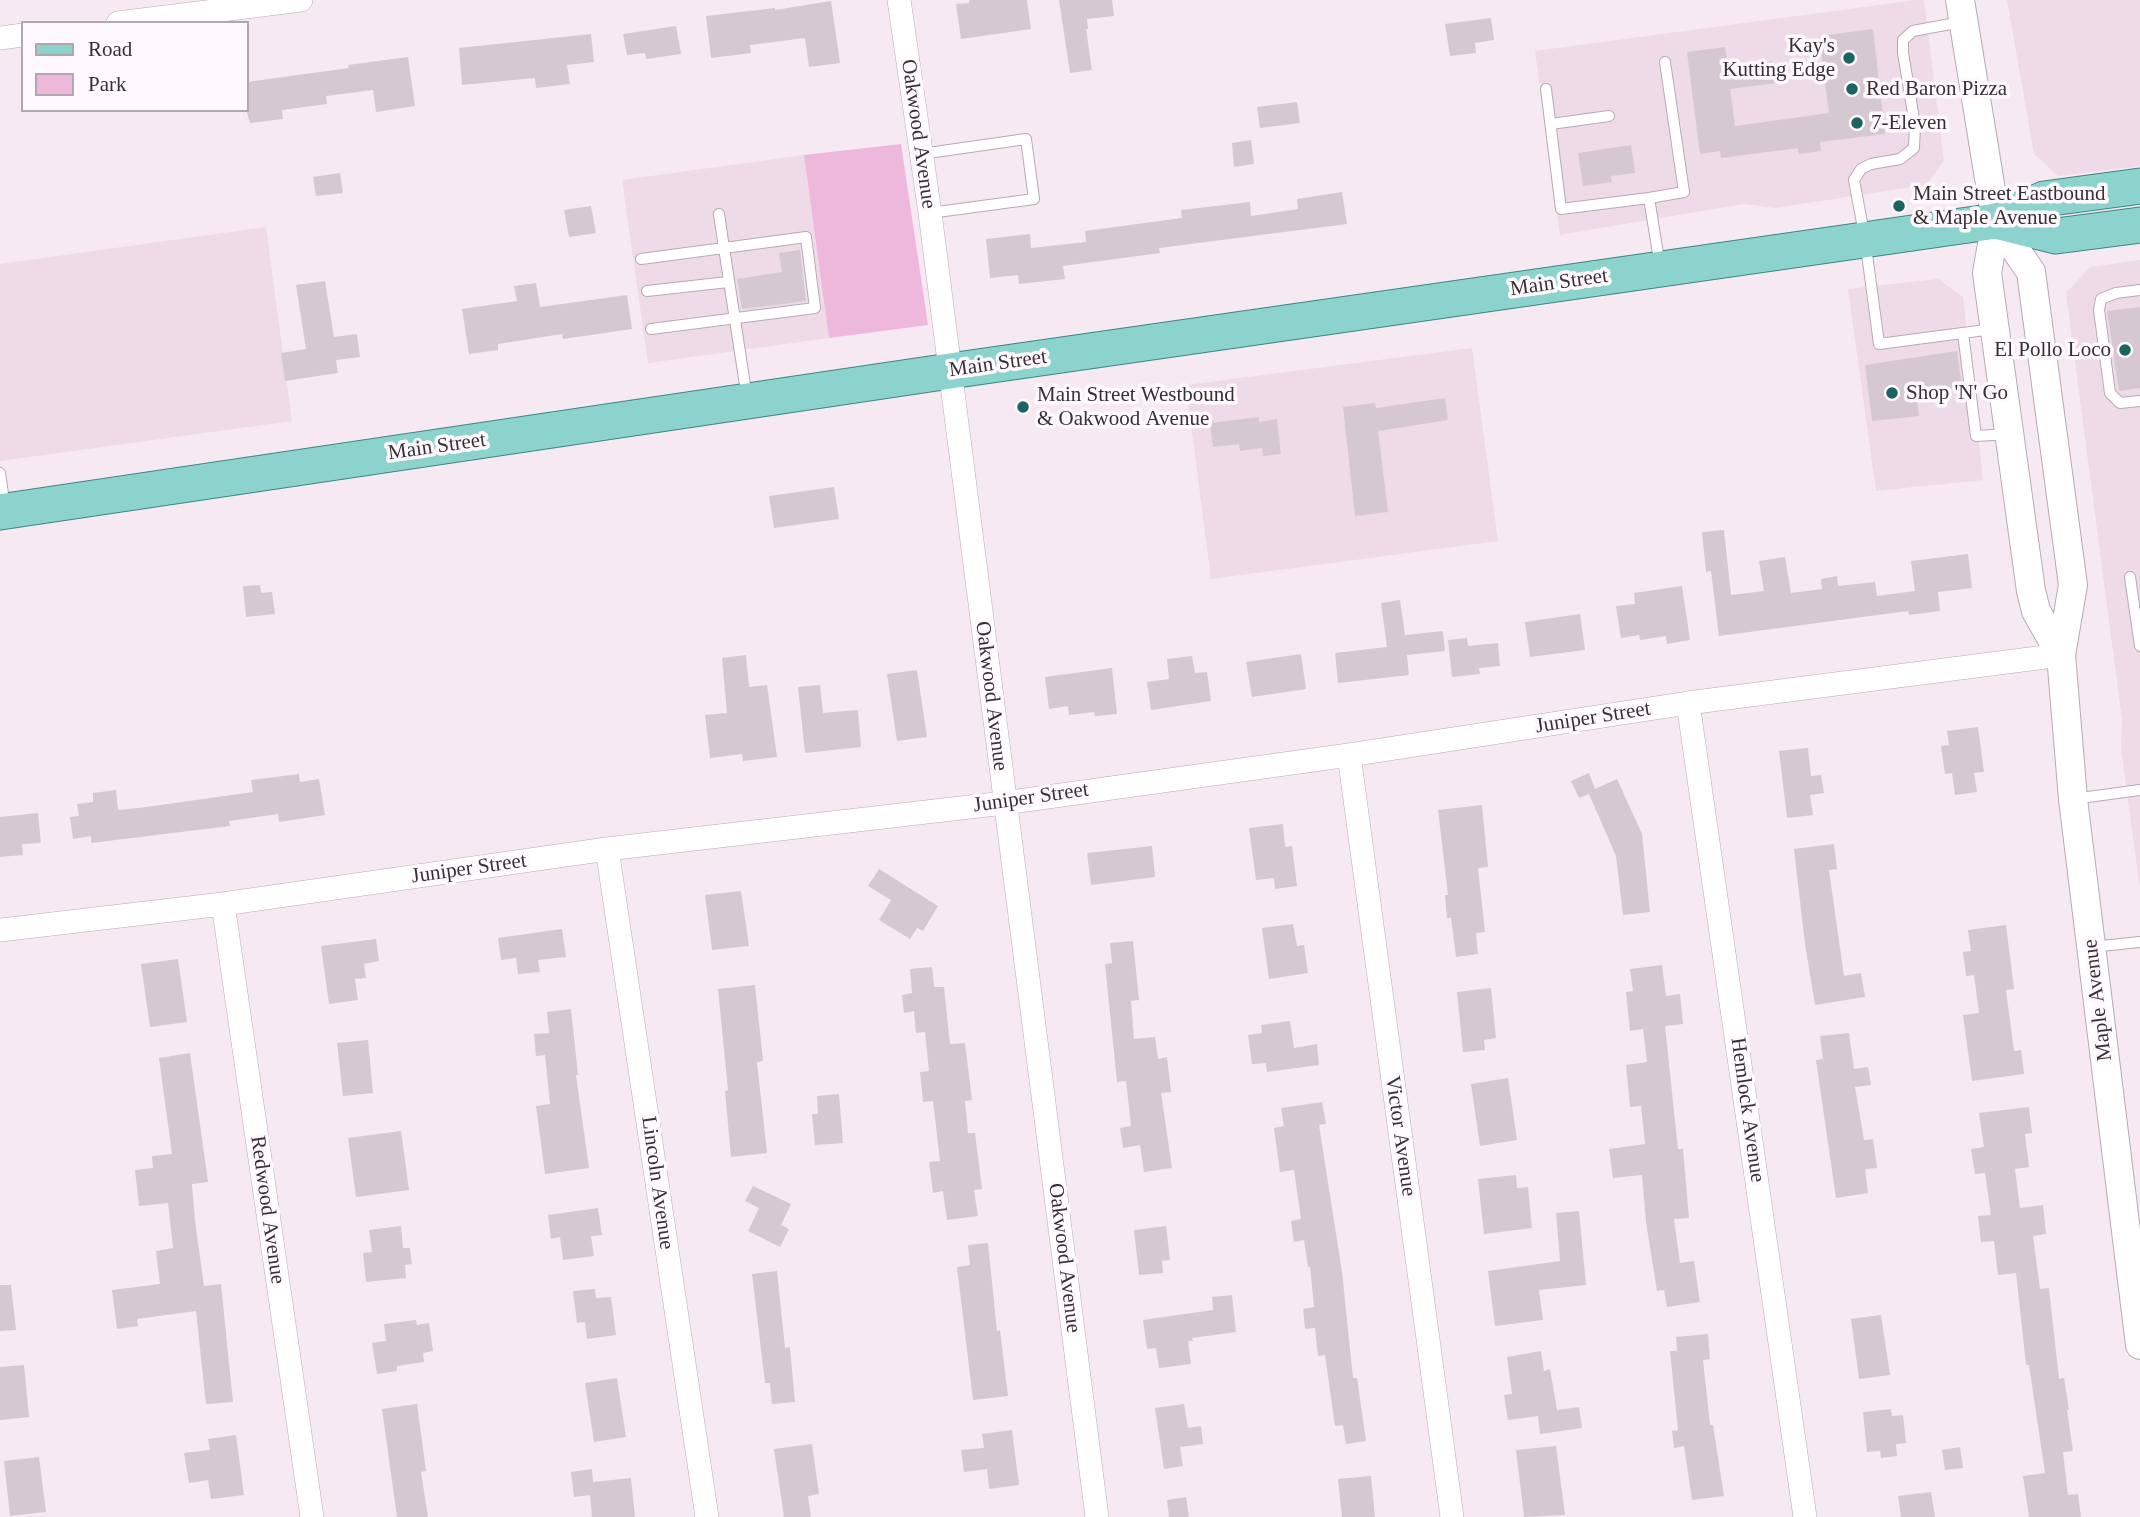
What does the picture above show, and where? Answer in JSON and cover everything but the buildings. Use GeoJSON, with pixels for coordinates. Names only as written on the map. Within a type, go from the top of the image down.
{"type":"FeatureCollection","features":[{"type":"Feature","properties":{"kind":"main road","name":"Main Street"},"geometry":{"type":"LineString","coordinates":[[3,511],[1996,220],[2045,199],[2140,186]]}},
{"type":"Feature","properties":{"kind":"main road","name":"Main Street"},"geometry":{"type":"LineString","coordinates":[[1996,220],[2056,236],[2140,225]]}},
{"type":"Feature","properties":{"kind":"street"},"geometry":{"type":"LineString","coordinates":[[125,15],[301,0]]}},
{"type":"Feature","properties":{"kind":"street","name":"Oakwood Avenue"},"geometry":{"type":"LineString","coordinates":[[899,0],[930,213],[1097,1517]]}},
{"type":"Feature","properties":{"kind":"street","name":"Maple Avenue"},"geometry":{"type":"LineString","coordinates":[[1962,11],[1996,220],[1987,273],[2036,611],[2061,655]]}},
{"type":"Feature","properties":{"kind":"street"},"geometry":{"type":"LineString","coordinates":[[0,38],[21,35]]}},
{"type":"Feature","properties":{"kind":"street","name":"Maple Avenue"},"geometry":{"type":"LineString","coordinates":[[1996,220],[2031,272],[2073,585],[2061,655],[2073,799],[2127,1201],[2140,1345]]}},
{"type":"Feature","properties":{"kind":"street","name":"Juniper Street"},"geometry":{"type":"LineString","coordinates":[[0,930],[223,904],[607,849],[1004,803],[1349,755],[1688,703],[2061,655]]}},
{"type":"Feature","properties":{"kind":"street","name":"Hemlock Avenue"},"geometry":{"type":"LineString","coordinates":[[1688,703],[1805,1517]]}},
{"type":"Feature","properties":{"kind":"street","name":"Victor Avenue"},"geometry":{"type":"LineString","coordinates":[[1349,755],[1452,1517]]}},
{"type":"Feature","properties":{"kind":"street","name":"Lincoln Avenue"},"geometry":{"type":"LineString","coordinates":[[607,849],[707,1517]]}},
{"type":"Feature","properties":{"kind":"street","name":"Redwood Avenue"},"geometry":{"type":"LineString","coordinates":[[223,904],[312,1517]]}},
{"type":"Feature","properties":{"kind":"lane"},"geometry":{"type":"LineString","coordinates":[[1962,11],[1913,31],[1903,40],[1916,138],[1914,148],[1900,159],[1871,164],[1861,169],[1854,180],[1879,344],[1994,328]]}},
{"type":"Feature","properties":{"kind":"lane"},"geometry":{"type":"LineString","coordinates":[[1546,89],[1561,209],[1684,192],[1665,62]]}},
{"type":"Feature","properties":{"kind":"lane"},"geometry":{"type":"LineString","coordinates":[[1550,124],[1609,116]]}},
{"type":"Feature","properties":{"kind":"lane"},"geometry":{"type":"LineString","coordinates":[[921,153],[1026,139],[1034,199],[930,213]]}},
{"type":"Feature","properties":{"kind":"lane"},"geometry":{"type":"LineString","coordinates":[[1649,198],[1660,268]]}},
{"type":"Feature","properties":{"kind":"lane"},"geometry":{"type":"LineString","coordinates":[[719,215],[747,401]]}},
{"type":"Feature","properties":{"kind":"lane"},"geometry":{"type":"LineString","coordinates":[[641,259],[806,237],[815,308],[651,329]]}},
{"type":"Feature","properties":{"kind":"lane"},"geometry":{"type":"LineString","coordinates":[[647,291],[728,282]]}},
{"type":"Feature","properties":{"kind":"lane"},"geometry":{"type":"LineString","coordinates":[[2140,290],[2116,293],[2101,299],[2099,310],[2110,393],[2120,403],[2140,401]]}},
{"type":"Feature","properties":{"kind":"lane"},"geometry":{"type":"LineString","coordinates":[[1963,332],[1976,436],[2009,434]]}},
{"type":"Feature","properties":{"kind":"lane"},"geometry":{"type":"LineString","coordinates":[[0,473],[3,511]]}},
{"type":"Feature","properties":{"kind":"lane"},"geometry":{"type":"LineString","coordinates":[[2130,577],[2140,646]]}},
{"type":"Feature","properties":{"kind":"lane"},"geometry":{"type":"LineString","coordinates":[[2073,799],[2140,790]]}},
{"type":"Feature","properties":{"kind":"lane"},"geometry":{"type":"LineString","coordinates":[[2091,947],[2140,942]]}},
{"type":"Feature","properties":{"kind":"shaded area"},"geometry":{"type":"Polygon","coordinates":[[[1924,0],[1944,161],[1926,185],[1775,208],[1744,204],[1560,235],[1535,51],[1924,0]]]}},
{"type":"Feature","properties":{"kind":"shaded area"},"geometry":{"type":"Polygon","coordinates":[[[2007,0],[2140,0],[2140,166],[2058,176],[2034,154],[2007,0]]]}},
{"type":"Feature","properties":{"kind":"shaded area"},"geometry":{"type":"Polygon","coordinates":[[[804,155],[829,338],[648,363],[622,180],[804,155]]]}},
{"type":"Feature","properties":{"kind":"shaded area"},"geometry":{"type":"Polygon","coordinates":[[[266,227],[292,421],[0,461],[0,264],[266,227]]]}},
{"type":"Feature","properties":{"kind":"shaded area"},"geometry":{"type":"Polygon","coordinates":[[[2140,260],[2140,888],[2121,749],[2122,720],[2066,293],[2090,267],[2140,260]]]}},
{"type":"Feature","properties":{"kind":"shaded area"},"geometry":{"type":"Polygon","coordinates":[[[1938,279],[1963,297],[1983,480],[1876,491],[1848,289],[1938,279]]]}},
{"type":"Feature","properties":{"kind":"shaded area"},"geometry":{"type":"Polygon","coordinates":[[[1472,348],[1498,541],[1211,579],[1186,385],[1472,348]]]}},
{"type":"Feature","properties":{"kind":"green space"},"geometry":{"type":"Polygon","coordinates":[[[901,144],[928,325],[829,338],[804,155],[901,144]]]}},
{"type":"Feature","properties":{"kind":"place","name":"Kay's Kutting Edge"},"geometry":{"type":"Point","coordinates":[1849,58]}},
{"type":"Feature","properties":{"kind":"place","name":"Red Baron Pizza"},"geometry":{"type":"Point","coordinates":[1852,89]}},
{"type":"Feature","properties":{"kind":"place","name":"7-Eleven"},"geometry":{"type":"Point","coordinates":[1857,123]}},
{"type":"Feature","properties":{"kind":"place","name":"Main Street Eastbound & Maple Avenue"},"geometry":{"type":"Point","coordinates":[1899,206]}},
{"type":"Feature","properties":{"kind":"place","name":"El Pollo Loco"},"geometry":{"type":"Point","coordinates":[2125,350]}},
{"type":"Feature","properties":{"kind":"place","name":"Shop 'N' Go"},"geometry":{"type":"Point","coordinates":[1892,393]}},
{"type":"Feature","properties":{"kind":"place","name":"Main Street Westbound & Oakwood Avenue"},"geometry":{"type":"Point","coordinates":[1023,407]}}]}
